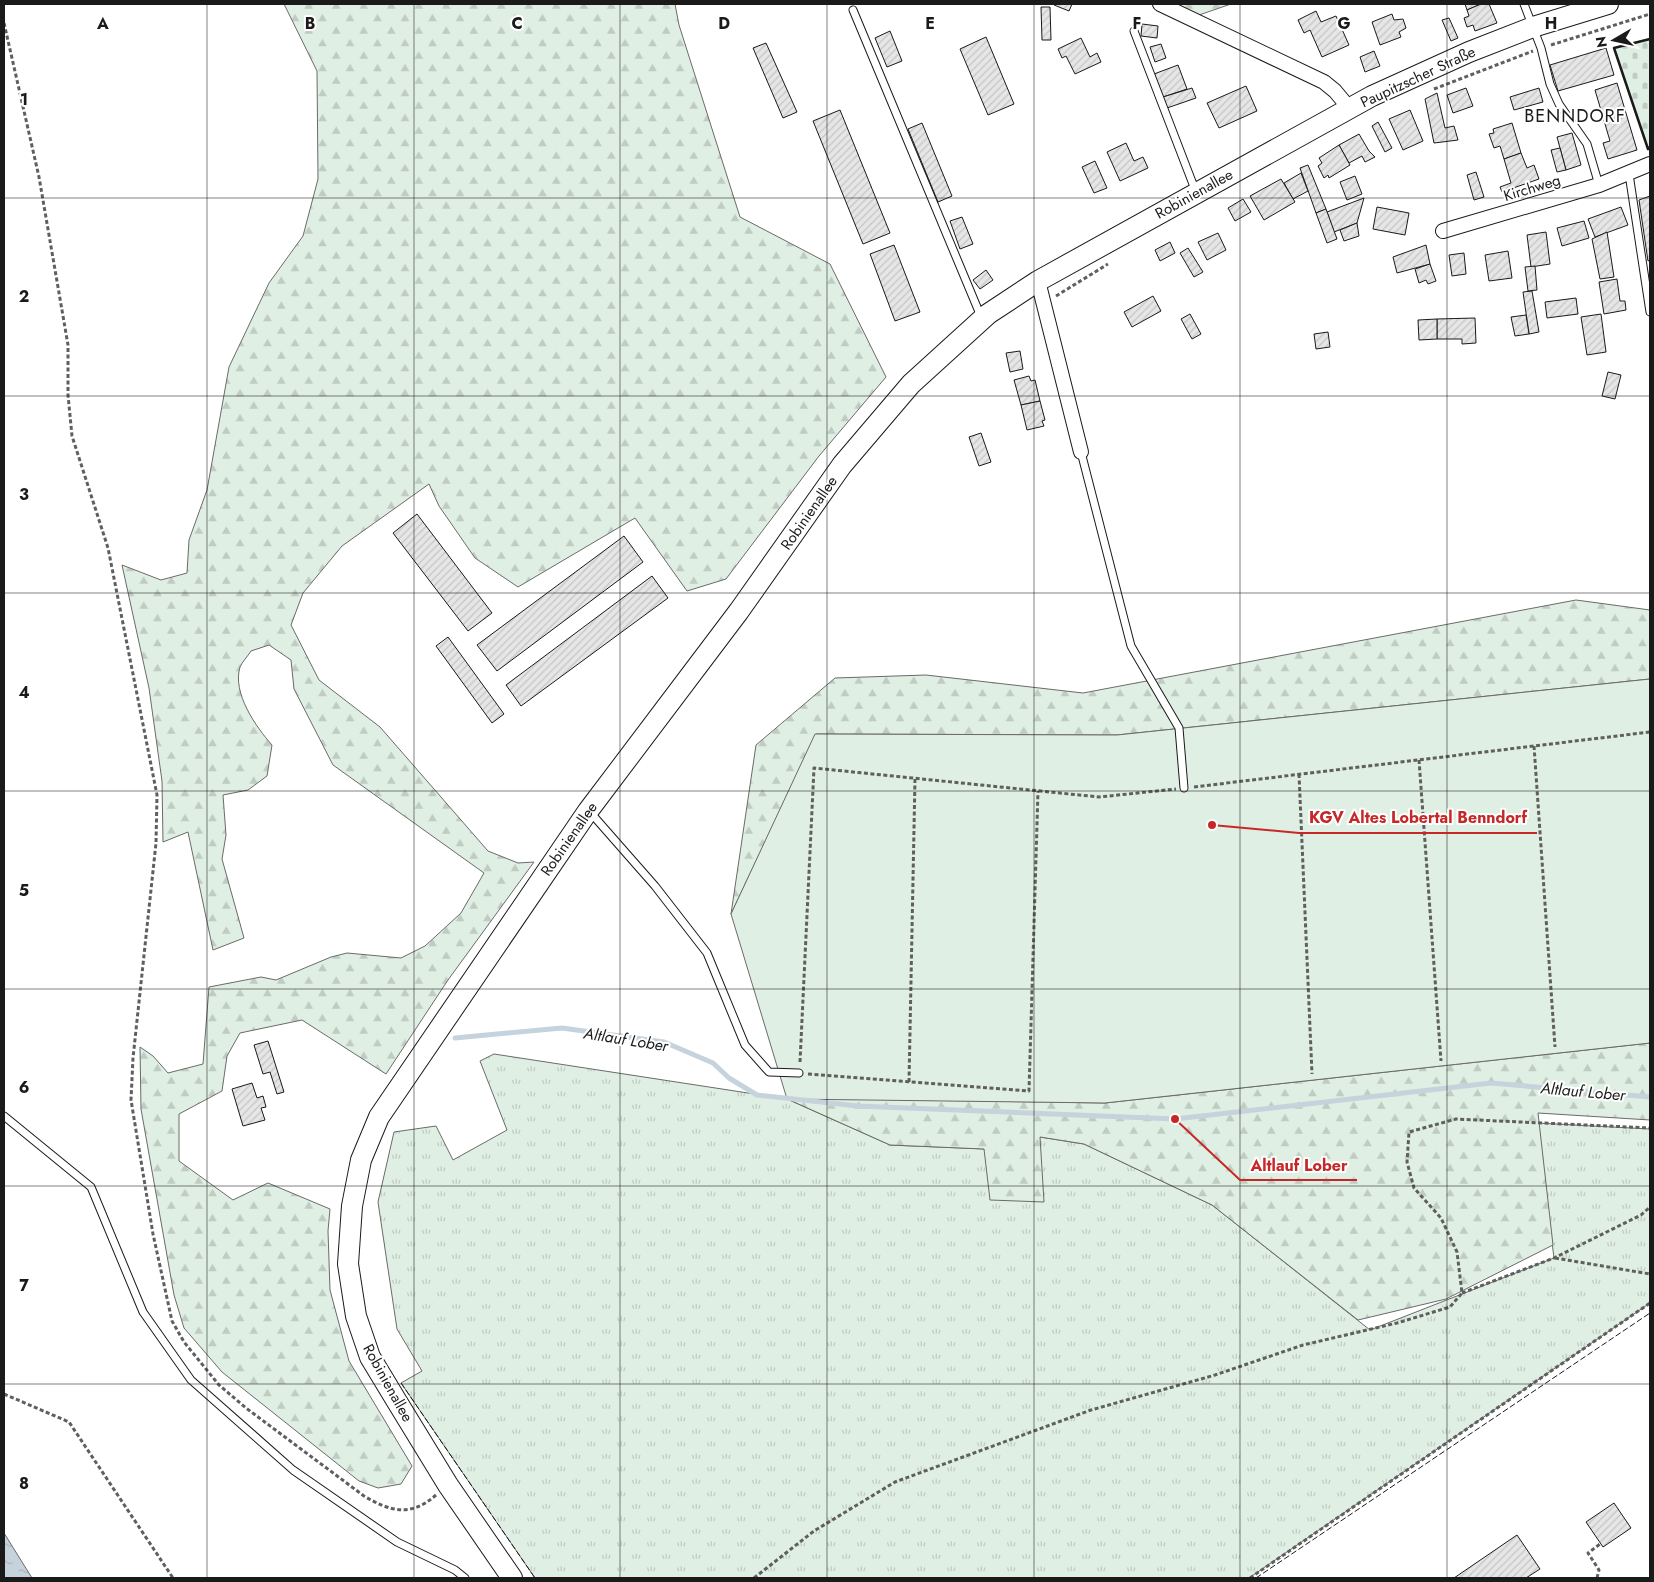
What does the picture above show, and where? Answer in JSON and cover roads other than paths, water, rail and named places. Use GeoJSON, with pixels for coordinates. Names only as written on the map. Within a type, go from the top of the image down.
{"type":"FeatureCollection","features":[{"type":"Feature","properties":{"kind":"street","name":"Paupitzscher Straße"},"geometry":{"type":"LineString","coordinates":[[1160,4],[1324,82],[1336,91],[1350,109],[1421,73],[1533,27],[1608,4]]}},
{"type":"Feature","properties":{"kind":"street","name":"Robinienallee"},"geometry":{"type":"LineString","coordinates":[[512,1578],[448,1485],[370,1356],[356,1316],[348,1264],[352,1206],[360,1160],[379,1117],[588,811],[739,611],[842,465],[911,384],[982,320],[1038,281],[1350,109]]}},
{"type":"Feature","properties":{"kind":"street","name":"Kirchweg"},"geometry":{"type":"LineString","coordinates":[[1443,231],[1599,184],[1629,174],[1650,164]]}},
{"type":"Feature","properties":{"kind":"street"},"geometry":{"type":"LineString","coordinates":[[1038,281],[1081,452]]}},
{"type":"Feature","properties":{"kind":"lane"},"geometry":{"type":"LineString","coordinates":[[1524,4],[1541,48],[1550,84],[1560,104],[1587,144],[1599,184]]}},
{"type":"Feature","properties":{"kind":"lane"},"geometry":{"type":"LineString","coordinates":[[853,10],[982,320]]}},
{"type":"Feature","properties":{"kind":"lane"},"geometry":{"type":"LineString","coordinates":[[1134,31],[1196,193]]}},
{"type":"Feature","properties":{"kind":"lane"},"geometry":{"type":"LineString","coordinates":[[1629,174],[1650,312]]}},
{"type":"Feature","properties":{"kind":"lane"},"geometry":{"type":"LineString","coordinates":[[1081,452],[1131,646],[1179,728],[1184,788]]}},
{"type":"Feature","properties":{"kind":"lane"},"geometry":{"type":"LineString","coordinates":[[588,811],[655,886],[707,952],[745,1045],[769,1072],[800,1073]]}},
{"type":"Feature","properties":{"kind":"lane"},"geometry":{"type":"LineString","coordinates":[[4,1116],[91,1187],[143,1312],[191,1380],[293,1470],[397,1542],[455,1570],[465,1578]]}},
{"type":"Feature","properties":{"kind":"water"},"geometry":{"type":"Polygon","coordinates":[[[4,1533],[32,1578],[4,1578],[4,1533]]]}},
{"type":"Feature","properties":{"kind":"waterway","name":"Altlauf Lober"},"geometry":{"type":"LineString","coordinates":[[455,1038],[562,1028],[664,1042],[713,1063],[729,1078],[757,1095],[857,1106],[1175,1119],[1491,1083],[1650,1097]]}},
{"type":"Feature","properties":{"kind":"place","name":"KGV Altes Lobertal Benndorf"},"geometry":{"type":"Point","coordinates":[1212,825]}},
{"type":"Feature","properties":{"kind":"place","name":"Altlauf Lober"},"geometry":{"type":"Point","coordinates":[1175,1119]}},
{"type":"Feature","properties":{"kind":"district","name":"BENNDORF"},"geometry":{"type":"Point","coordinates":[1575,116]}}]}
